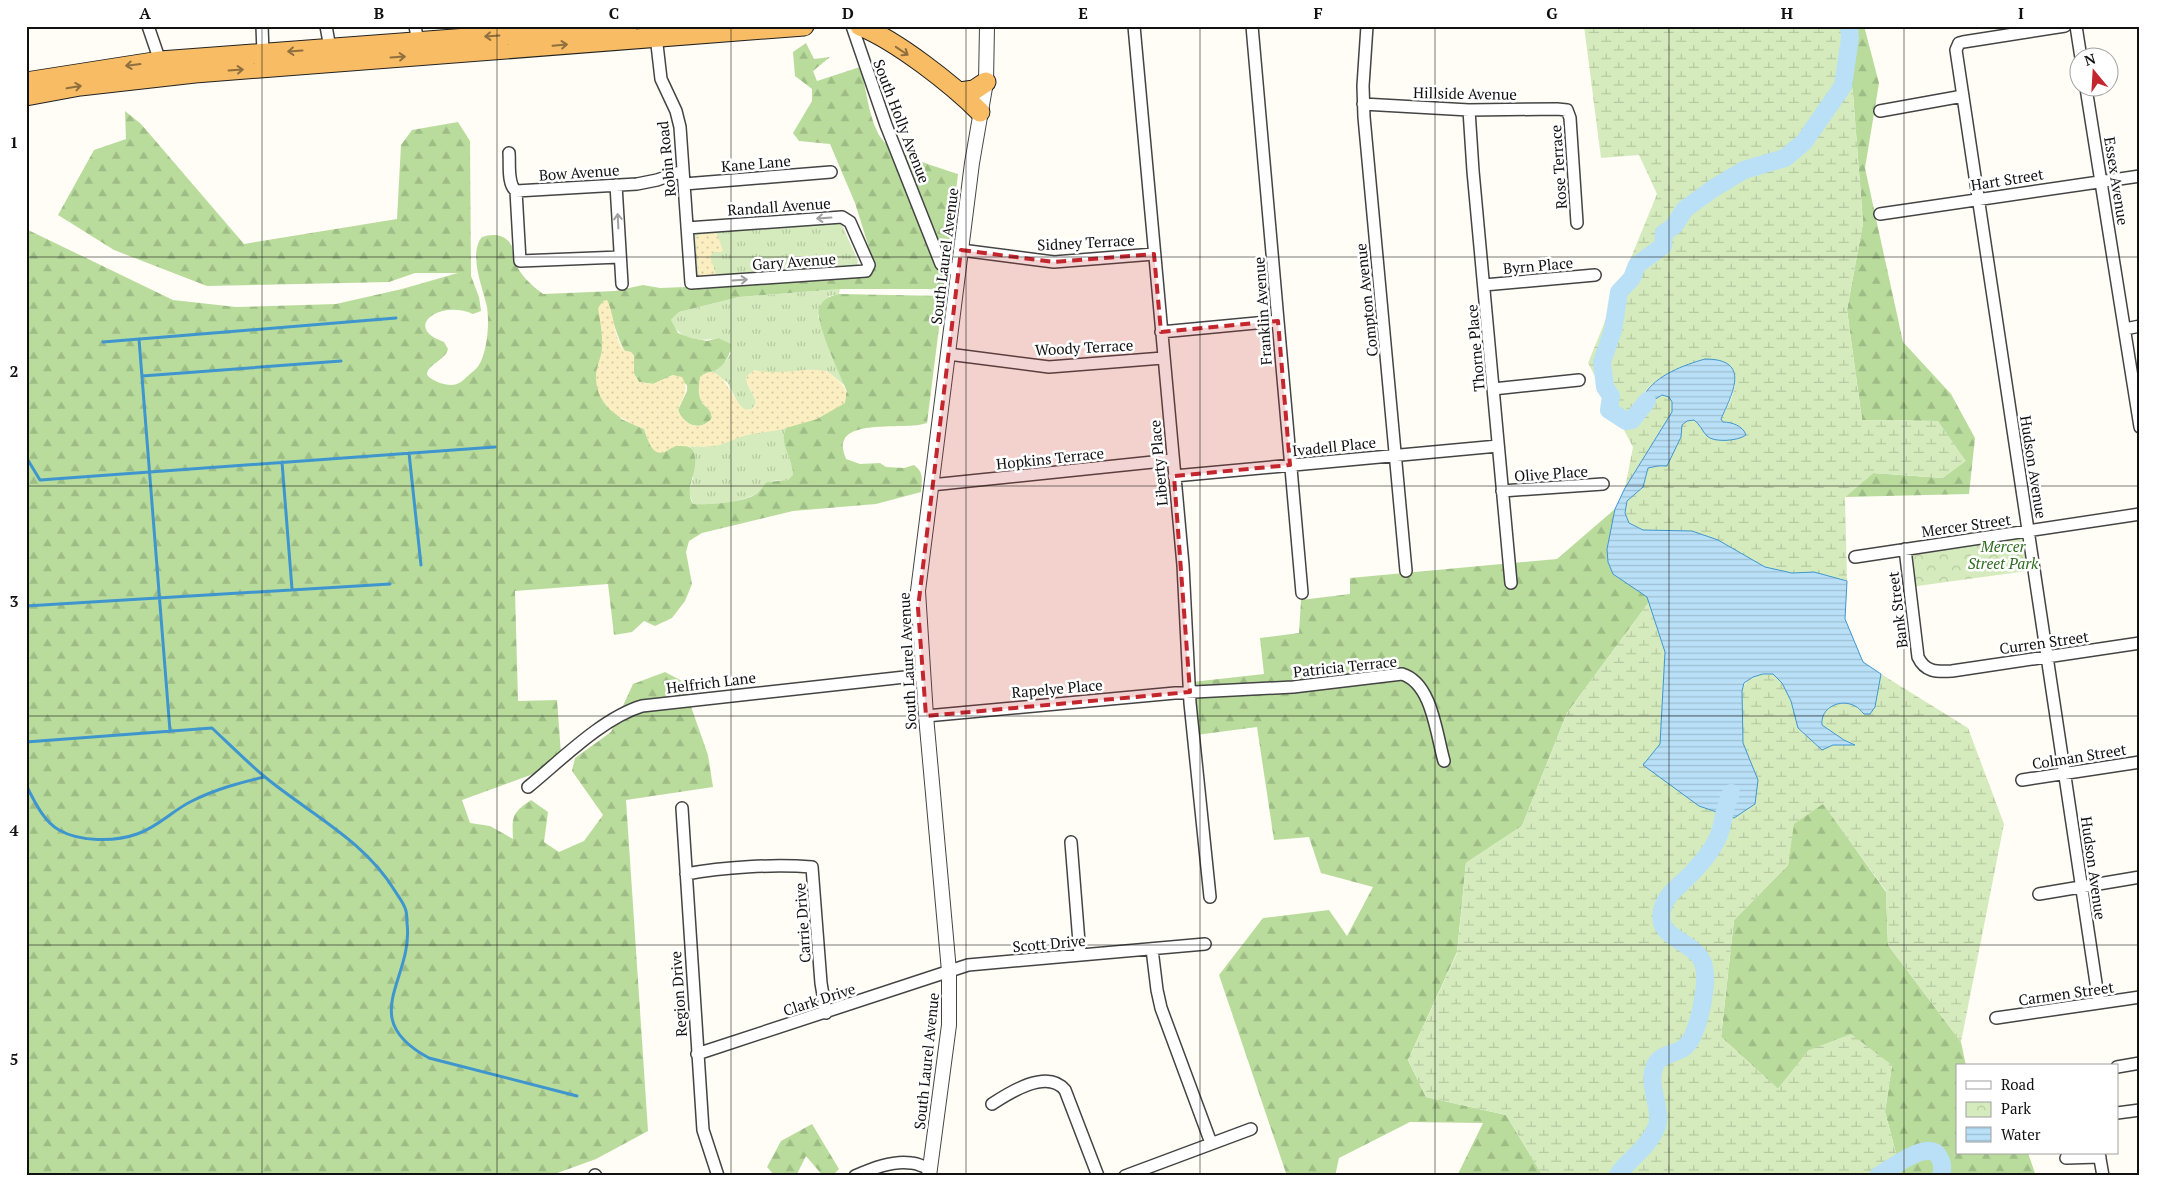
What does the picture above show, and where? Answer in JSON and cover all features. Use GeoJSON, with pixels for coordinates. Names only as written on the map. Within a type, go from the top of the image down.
{"type":"FeatureCollection","features":[{"type":"Feature","properties":{"kind":"highway"},"geometry":{"type":"LineString","coordinates":[[26,82],[160,61],[330,48],[416,34],[628,26]]}},
{"type":"Feature","properties":{"kind":"highway"},"geometry":{"type":"LineString","coordinates":[[26,96],[97,84],[195,73],[804,26]]}},
{"type":"Feature","properties":{"kind":"highway"},"geometry":{"type":"LineString","coordinates":[[860,26],[888,41],[960,92],[980,112]]}},
{"type":"Feature","properties":{"kind":"highway"},"geometry":{"type":"LineString","coordinates":[[960,92],[974,90],[986,82]]}},
{"type":"Feature","properties":{"kind":"street"},"geometry":{"type":"LineString","coordinates":[[148,26],[160,61]]}},
{"type":"Feature","properties":{"kind":"street"},"geometry":{"type":"LineString","coordinates":[[262,26],[263,53]]}},
{"type":"Feature","properties":{"kind":"street"},"geometry":{"type":"LineString","coordinates":[[326,26],[330,48]]}},
{"type":"Feature","properties":{"kind":"street","name":"South Holly Avenue"},"geometry":{"type":"LineString","coordinates":[[852,26],[886,125],[941,264],[946,268],[958,270]]}},
{"type":"Feature","properties":{"kind":"street","name":"South Laurel Avenue"},"geometry":{"type":"LineString","coordinates":[[930,1172],[949,1025],[950,971],[926,716],[918,591],[972,161],[986,82],[987,26]]}},
{"type":"Feature","properties":{"kind":"street","name":"Liberty Place"},"geometry":{"type":"LineString","coordinates":[[1134,26],[1185,592],[1190,692],[1210,898]]}},
{"type":"Feature","properties":{"kind":"street","name":"Franklin Avenue"},"geometry":{"type":"LineString","coordinates":[[1252,26],[1302,593]]}},
{"type":"Feature","properties":{"kind":"street","name":"Compton Avenue"},"geometry":{"type":"LineString","coordinates":[[1367,26],[1363,68],[1363,104],[1406,571]]}},
{"type":"Feature","properties":{"kind":"street","name":"Hudson Avenue"},"geometry":{"type":"LineString","coordinates":[[2065,26],[1959,43],[1956,50],[2099,1003]]}},
{"type":"Feature","properties":{"kind":"street"},"geometry":{"type":"LineString","coordinates":[[2076,26],[2079,48]]}},
{"type":"Feature","properties":{"kind":"street","name":"Robin Road"},"geometry":{"type":"LineString","coordinates":[[656,36],[661,79],[678,119],[691,283]]}},
{"type":"Feature","properties":{"kind":"street"},"geometry":{"type":"LineString","coordinates":[[1880,111],[1962,96]]}},
{"type":"Feature","properties":{"kind":"street","name":"Essex Avenue"},"geometry":{"type":"LineString","coordinates":[[2088,98],[2140,427]]}},
{"type":"Feature","properties":{"kind":"street","name":"Hillside Avenue"},"geometry":{"type":"LineString","coordinates":[[1363,104],[1469,110],[1567,110]]}},
{"type":"Feature","properties":{"kind":"street","name":"Thorne Place"},"geometry":{"type":"LineString","coordinates":[[1469,110],[1511,583]]}},
{"type":"Feature","properties":{"kind":"street","name":"Rose Terrace"},"geometry":{"type":"LineString","coordinates":[[1567,110],[1570,118],[1577,223]]}},
{"type":"Feature","properties":{"kind":"street"},"geometry":{"type":"LineString","coordinates":[[509,153],[511,183],[512,188],[516,191],[520,261],[620,257]]}},
{"type":"Feature","properties":{"kind":"street","name":"Bow Avenue"},"geometry":{"type":"LineString","coordinates":[[516,191],[648,182],[683,171]]}},
{"type":"Feature","properties":{"kind":"street","name":"Kane Lane"},"geometry":{"type":"LineString","coordinates":[[684,184],[831,172]]}},
{"type":"Feature","properties":{"kind":"street","name":"Hart Street"},"geometry":{"type":"LineString","coordinates":[[1880,214],[1978,198],[2140,176]]}},
{"type":"Feature","properties":{"kind":"street"},"geometry":{"type":"LineString","coordinates":[[616,185],[622,284]]}},
{"type":"Feature","properties":{"kind":"street","name":"Randall Avenue"},"geometry":{"type":"LineString","coordinates":[[687,228],[842,217],[850,222],[858,241]]}},
{"type":"Feature","properties":{"kind":"street","name":"Gary Avenue"},"geometry":{"type":"LineString","coordinates":[[691,283],[866,270],[869,265],[858,241]]}},
{"type":"Feature","properties":{"kind":"street","name":"Sidney Terrace"},"geometry":{"type":"LineString","coordinates":[[961,250],[1054,262],[1154,254]]}},
{"type":"Feature","properties":{"kind":"street","name":"Byrn Place"},"geometry":{"type":"LineString","coordinates":[[1484,284],[1595,275]]}},
{"type":"Feature","properties":{"kind":"street"},"geometry":{"type":"LineString","coordinates":[[1161,332],[1278,321]]}},
{"type":"Feature","properties":{"kind":"street"},"geometry":{"type":"LineString","coordinates":[[2125,328],[2140,326]]}},
{"type":"Feature","properties":{"kind":"street","name":"Woody Terrace"},"geometry":{"type":"LineString","coordinates":[[948,354],[1049,367],[1163,358]]}},
{"type":"Feature","properties":{"kind":"street"},"geometry":{"type":"LineString","coordinates":[[1493,389],[1579,380]]}},
{"type":"Feature","properties":{"kind":"street","name":"Ivadell Place"},"geometry":{"type":"LineString","coordinates":[[1174,476],[1498,446]]}},
{"type":"Feature","properties":{"kind":"street","name":"Hopkins Terrace"},"geometry":{"type":"LineString","coordinates":[[931,486],[1172,460]]}},
{"type":"Feature","properties":{"kind":"street","name":"Olive Place"},"geometry":{"type":"LineString","coordinates":[[1502,491],[1603,484]]}},
{"type":"Feature","properties":{"kind":"street","name":"Mercer Street"},"geometry":{"type":"LineString","coordinates":[[1856,557],[2140,514]]}},
{"type":"Feature","properties":{"kind":"street","name":"Bank Street"},"geometry":{"type":"LineString","coordinates":[[1905,549],[1918,657],[1921,663],[1931,671],[1952,670]]}},
{"type":"Feature","properties":{"kind":"street","name":"Curren Street"},"geometry":{"type":"LineString","coordinates":[[1952,670],[2140,643]]}},
{"type":"Feature","properties":{"kind":"street","name":"Helfrich Lane"},"geometry":{"type":"LineString","coordinates":[[528,787],[594,733],[625,713],[642,706],[923,674]]}},
{"type":"Feature","properties":{"kind":"street","name":"Patricia Terrace"},"geometry":{"type":"LineString","coordinates":[[1190,692],[1293,687],[1402,674],[1416,682],[1424,692],[1444,760]]}},
{"type":"Feature","properties":{"kind":"street","name":"Rapelye Place"},"geometry":{"type":"LineString","coordinates":[[926,716],[1190,692]]}},
{"type":"Feature","properties":{"kind":"street","name":"Colman Street"},"geometry":{"type":"LineString","coordinates":[[2022,780],[2140,762]]}},
{"type":"Feature","properties":{"kind":"street","name":"Region Drive"},"geometry":{"type":"LineString","coordinates":[[682,808],[703,1130],[718,1176]]}},
{"type":"Feature","properties":{"kind":"street"},"geometry":{"type":"LineString","coordinates":[[1071,842],[1080,955]]}},
{"type":"Feature","properties":{"kind":"street","name":"Carrie Drive"},"geometry":{"type":"LineString","coordinates":[[686,874],[793,866],[812,867],[821,983],[826,1013]]}},
{"type":"Feature","properties":{"kind":"street"},"geometry":{"type":"LineString","coordinates":[[2039,894],[2140,877]]}},
{"type":"Feature","properties":{"kind":"street","name":"Scott Drive"},"geometry":{"type":"LineString","coordinates":[[950,971],[968,965],[1205,944]]}},
{"type":"Feature","properties":{"kind":"street"},"geometry":{"type":"LineString","coordinates":[[1152,949],[1161,1008],[1211,1143]]}},
{"type":"Feature","properties":{"kind":"street","name":"Clark Drive"},"geometry":{"type":"LineString","coordinates":[[697,1054],[950,971]]}},
{"type":"Feature","properties":{"kind":"street","name":"Carmen Street"},"geometry":{"type":"LineString","coordinates":[[1996,1018],[2140,997]]}},
{"type":"Feature","properties":{"kind":"street"},"geometry":{"type":"LineString","coordinates":[[2118,1067],[2140,1063]]}},
{"type":"Feature","properties":{"kind":"street"},"geometry":{"type":"LineString","coordinates":[[992,1104],[1017,1088],[1026,1085],[1051,1082],[1062,1086],[1098,1176]]}},
{"type":"Feature","properties":{"kind":"street"},"geometry":{"type":"LineString","coordinates":[[2118,1113],[2140,1110]]}},
{"type":"Feature","properties":{"kind":"street"},"geometry":{"type":"LineString","coordinates":[[1125,1176],[1252,1129]]}},
{"type":"Feature","properties":{"kind":"street"},"geometry":{"type":"LineString","coordinates":[[2066,1158],[2100,1155],[2103,1176]]}},
{"type":"Feature","properties":{"kind":"street"},"geometry":{"type":"LineString","coordinates":[[855,1176],[877,1168],[904,1163],[911,1163],[930,1172]]}},
{"type":"Feature","properties":{"kind":"highlighted area"},"geometry":{"type":"Polygon","coordinates":[[[961,250],[1054,262],[1154,254],[1161,332],[1278,321],[1290,465],[1174,476],[1190,692],[926,716],[918,608],[961,250]]]}},
{"type":"Feature","properties":{"kind":"green space"},"geometry":{"type":"Polygon","coordinates":[[[1584,26],[1843,26],[1853,94],[1863,223],[1847,310],[1862,420],[1938,421],[1966,461],[1943,478],[1873,473],[1845,497],[1847,581],[1814,572],[1792,573],[1765,567],[1718,540],[1692,531],[1643,530],[1629,523],[1625,513],[1627,501],[1636,493],[1645,479],[1648,468],[1663,467],[1681,437],[1682,425],[1687,421],[1694,420],[1716,439],[1736,439],[1746,435],[1739,427],[1723,422],[1721,419],[1732,397],[1735,385],[1705,359],[1680,368],[1656,381],[1644,393],[1639,402],[1632,418],[1662,395],[1669,397],[1672,402],[1672,412],[1625,488],[1633,447],[1588,363],[1657,194],[1639,155],[1601,158],[1584,26]]]}},
{"type":"Feature","properties":{"kind":"green space"},"geometry":{"type":"Polygon","coordinates":[[[1843,26],[1864,26],[1879,83],[1865,168],[1903,342],[1951,394],[1975,438],[1969,494],[1845,497],[1873,473],[1943,478],[1938,421],[1862,420],[1847,310],[1863,223],[1853,94],[1843,26]]]}},
{"type":"Feature","properties":{"kind":"green space"},"geometry":{"type":"Polygon","coordinates":[[[806,43],[814,59],[830,57],[813,71],[817,81],[860,67],[873,122],[886,144],[916,160],[958,174],[944,289],[840,289],[739,297],[679,312],[671,320],[678,333],[707,341],[718,338],[731,344],[729,354],[724,363],[716,370],[706,373],[702,403],[711,411],[712,418],[703,425],[698,426],[688,423],[681,416],[678,410],[687,391],[687,385],[673,375],[653,384],[639,382],[634,374],[634,356],[623,348],[613,322],[610,306],[602,335],[603,349],[597,371],[621,419],[644,429],[648,440],[663,453],[678,445],[685,445],[692,449],[695,463],[690,498],[693,504],[716,504],[743,500],[756,494],[767,482],[788,480],[793,475],[784,439],[786,429],[798,422],[814,420],[822,416],[847,392],[821,326],[819,309],[824,300],[839,294],[943,296],[927,423],[858,430],[849,434],[844,440],[843,445],[846,459],[860,464],[880,463],[886,467],[904,468],[914,465],[921,473],[921,492],[876,504],[793,511],[702,533],[689,541],[686,552],[692,584],[685,601],[672,618],[655,626],[644,621],[632,632],[614,635],[608,584],[515,591],[518,701],[557,700],[561,754],[536,773],[462,800],[470,823],[490,826],[513,839],[513,820],[520,808],[531,800],[548,812],[544,842],[559,852],[584,841],[603,815],[572,771],[575,758],[611,732],[633,684],[665,672],[682,681],[708,755],[713,787],[626,800],[648,1131],[596,1159],[549,1176],[26,1176],[26,229],[173,300],[236,307],[336,304],[402,289],[458,273],[415,273],[389,282],[207,286],[114,250],[58,215],[94,150],[126,139],[125,111],[141,124],[244,244],[397,219],[401,145],[412,130],[458,122],[470,141],[471,276],[479,297],[481,311],[473,314],[461,310],[438,312],[430,317],[426,323],[426,329],[432,336],[444,342],[448,349],[443,357],[430,368],[427,375],[438,382],[454,385],[476,369],[482,360],[485,349],[488,312],[476,262],[476,252],[482,237],[495,235],[507,239],[512,247],[514,260],[520,272],[530,284],[543,294],[615,291],[643,285],[660,288],[685,287],[862,268],[870,251],[855,203],[830,144],[799,141],[793,133],[812,101],[812,89],[795,76],[793,52],[806,43]]]}},
{"type":"Feature","properties":{"kind":"green space"},"geometry":{"type":"Polygon","coordinates":[[[839,223],[842,225],[858,261],[857,265],[697,277],[695,233],[839,223]]]}},
{"type":"Feature","properties":{"kind":"green space"},"geometry":{"type":"Polygon","coordinates":[[[840,289],[839,294],[829,296],[818,316],[844,385],[827,371],[764,374],[755,370],[746,377],[756,403],[752,409],[746,410],[740,407],[727,382],[712,372],[726,361],[731,353],[718,338],[704,340],[684,336],[674,327],[671,320],[679,312],[739,297],[840,289]]]}},
{"type":"Feature","properties":{"kind":"green space"},"geometry":{"type":"Polygon","coordinates":[[[788,426],[784,432],[793,476],[788,480],[769,482],[754,495],[740,500],[716,504],[693,504],[689,493],[693,478],[692,449],[689,446],[712,445],[788,426]]]}},
{"type":"Feature","properties":{"kind":"green space"},"geometry":{"type":"Polygon","coordinates":[[[1615,509],[1607,549],[1640,592],[1647,597],[1649,602],[1567,713],[1522,826],[1466,863],[1457,952],[1408,1060],[1426,1097],[1506,1115],[1543,1176],[1457,1176],[1483,1123],[1410,1122],[1339,1158],[1335,1176],[1287,1176],[1219,975],[1263,918],[1329,910],[1347,936],[1373,887],[1321,873],[1309,837],[1274,840],[1257,727],[1196,735],[1192,682],[1264,674],[1260,638],[1299,633],[1301,600],[1350,594],[1350,578],[1557,559],[1615,509]]]}},
{"type":"Feature","properties":{"kind":"green space","name":"Mercer Street Park"},"geometry":{"type":"Polygon","coordinates":[[[2022,537],[2027,571],[1910,587],[1905,551],[2022,537]]]}},
{"type":"Feature","properties":{"kind":"green space"},"geometry":{"type":"Polygon","coordinates":[[[1649,602],[1665,652],[1660,744],[1758,780],[1743,743],[1742,691],[1746,682],[1753,677],[1768,674],[1773,674],[1782,683],[1791,701],[1798,728],[1822,750],[1833,745],[1854,744],[1844,740],[1822,725],[1822,719],[1828,709],[1837,704],[1849,704],[1864,714],[1875,706],[1881,674],[1968,728],[2004,824],[1961,1042],[1888,945],[1886,891],[1823,804],[1794,824],[1788,865],[1734,920],[1721,1037],[1778,1089],[1809,1050],[1851,1034],[1892,1065],[1885,1112],[1902,1176],[1543,1176],[1506,1115],[1426,1097],[1408,1060],[1457,953],[1466,863],[1522,826],[1567,713],[1649,602]]]}},
{"type":"Feature","properties":{"kind":"green space"},"geometry":{"type":"Polygon","coordinates":[[[1823,803],[1886,892],[1888,945],[1961,1042],[1966,1064],[1956,1064],[1956,1154],[2028,1154],[2036,1176],[1902,1176],[1885,1112],[1892,1065],[1809,1050],[1778,1089],[1721,1037],[1734,920],[1788,865],[1793,824],[1823,803]]]}},
{"type":"Feature","properties":{"kind":"green space"},"geometry":{"type":"Polygon","coordinates":[[[812,1124],[839,1169],[832,1176],[823,1176],[806,1156],[796,1176],[775,1176],[767,1167],[781,1141],[812,1124]]]}},
{"type":"Feature","properties":{"kind":"sand"},"geometry":{"type":"Polygon","coordinates":[[[715,233],[723,251],[714,252],[710,256],[716,274],[701,276],[698,273],[696,238],[697,235],[715,233]]]}},
{"type":"Feature","properties":{"kind":"sand"},"geometry":{"type":"Polygon","coordinates":[[[607,300],[612,312],[618,340],[625,351],[631,352],[634,356],[634,374],[639,382],[653,384],[673,375],[682,377],[686,390],[678,410],[688,423],[698,426],[703,425],[712,418],[700,399],[699,393],[700,377],[708,373],[715,373],[721,377],[741,406],[746,410],[752,409],[756,403],[746,377],[755,370],[764,372],[816,370],[827,372],[844,388],[846,393],[845,403],[817,419],[779,430],[746,435],[720,445],[704,447],[675,446],[663,453],[655,451],[650,445],[644,429],[612,411],[606,405],[597,388],[596,374],[602,342],[598,308],[603,301],[607,300]]]}},
{"type":"Feature","properties":{"kind":"water"},"geometry":{"type":"Polygon","coordinates":[[[1705,359],[1720,361],[1729,365],[1734,371],[1733,389],[1721,419],[1723,422],[1740,427],[1746,435],[1732,440],[1715,440],[1707,436],[1694,420],[1687,421],[1682,425],[1681,437],[1667,466],[1648,468],[1643,487],[1627,501],[1625,513],[1629,523],[1643,530],[1692,531],[1718,540],[1765,567],[1792,573],[1814,572],[1847,581],[1845,619],[1863,662],[1881,674],[1875,707],[1870,714],[1864,714],[1856,707],[1843,703],[1828,709],[1822,719],[1822,725],[1855,745],[1833,745],[1822,750],[1798,728],[1791,701],[1782,683],[1773,674],[1753,677],[1744,683],[1742,691],[1743,743],[1758,780],[1755,804],[1734,818],[1699,806],[1643,765],[1660,744],[1665,652],[1647,597],[1613,574],[1608,562],[1607,549],[1615,509],[1625,488],[1672,412],[1672,402],[1669,397],[1662,395],[1632,420],[1641,401],[1649,388],[1663,376],[1688,364],[1705,359]]]}},
{"type":"Feature","properties":{"kind":"waterway"},"geometry":{"type":"LineString","coordinates":[[1647,401],[1632,420],[1626,421],[1609,410],[1611,396],[1605,387],[1602,362],[1613,330],[1619,292],[1632,278],[1637,265],[1663,246],[1664,233],[1674,226],[1685,209],[1714,188],[1744,170],[1785,158],[1804,142],[1843,86],[1850,38],[1849,26]]}},
{"type":"Feature","properties":{"kind":"waterway"},"geometry":{"type":"LineString","coordinates":[[103,342],[396,318]]}},
{"type":"Feature","properties":{"kind":"waterway"},"geometry":{"type":"LineString","coordinates":[[139,339],[170,731]]}},
{"type":"Feature","properties":{"kind":"waterway"},"geometry":{"type":"LineString","coordinates":[[142,376],[341,361]]}},
{"type":"Feature","properties":{"kind":"waterway"},"geometry":{"type":"LineString","coordinates":[[26,457],[40,480],[495,447]]}},
{"type":"Feature","properties":{"kind":"waterway"},"geometry":{"type":"LineString","coordinates":[[409,453],[421,565]]}},
{"type":"Feature","properties":{"kind":"waterway"},"geometry":{"type":"LineString","coordinates":[[282,462],[292,589]]}},
{"type":"Feature","properties":{"kind":"waterway"},"geometry":{"type":"LineString","coordinates":[[26,606],[390,584]]}},
{"type":"Feature","properties":{"kind":"waterway"},"geometry":{"type":"LineString","coordinates":[[26,742],[212,728],[265,777],[352,842],[382,873],[402,901],[407,915],[407,944],[393,997],[391,1013],[395,1028],[407,1043],[429,1058],[577,1096]]}},
{"type":"Feature","properties":{"kind":"waterway"},"geometry":{"type":"LineString","coordinates":[[26,785],[44,816],[53,826],[67,834],[98,840],[128,837],[145,831],[201,797],[264,777]]}},
{"type":"Feature","properties":{"kind":"waterway"},"geometry":{"type":"LineString","coordinates":[[1617,1176],[1649,1141],[1657,1126],[1658,1111],[1652,1078],[1657,1062],[1686,1046],[1695,1031],[1705,985],[1704,967],[1694,951],[1671,935],[1665,928],[1662,921],[1662,911],[1666,900],[1713,847],[1719,835],[1731,793]]}},
{"type":"Feature","properties":{"kind":"waterway"},"geometry":{"type":"LineString","coordinates":[[1878,1176],[1909,1157],[1927,1151],[1934,1152],[1939,1157],[1942,1166],[1941,1176]]}}]}
